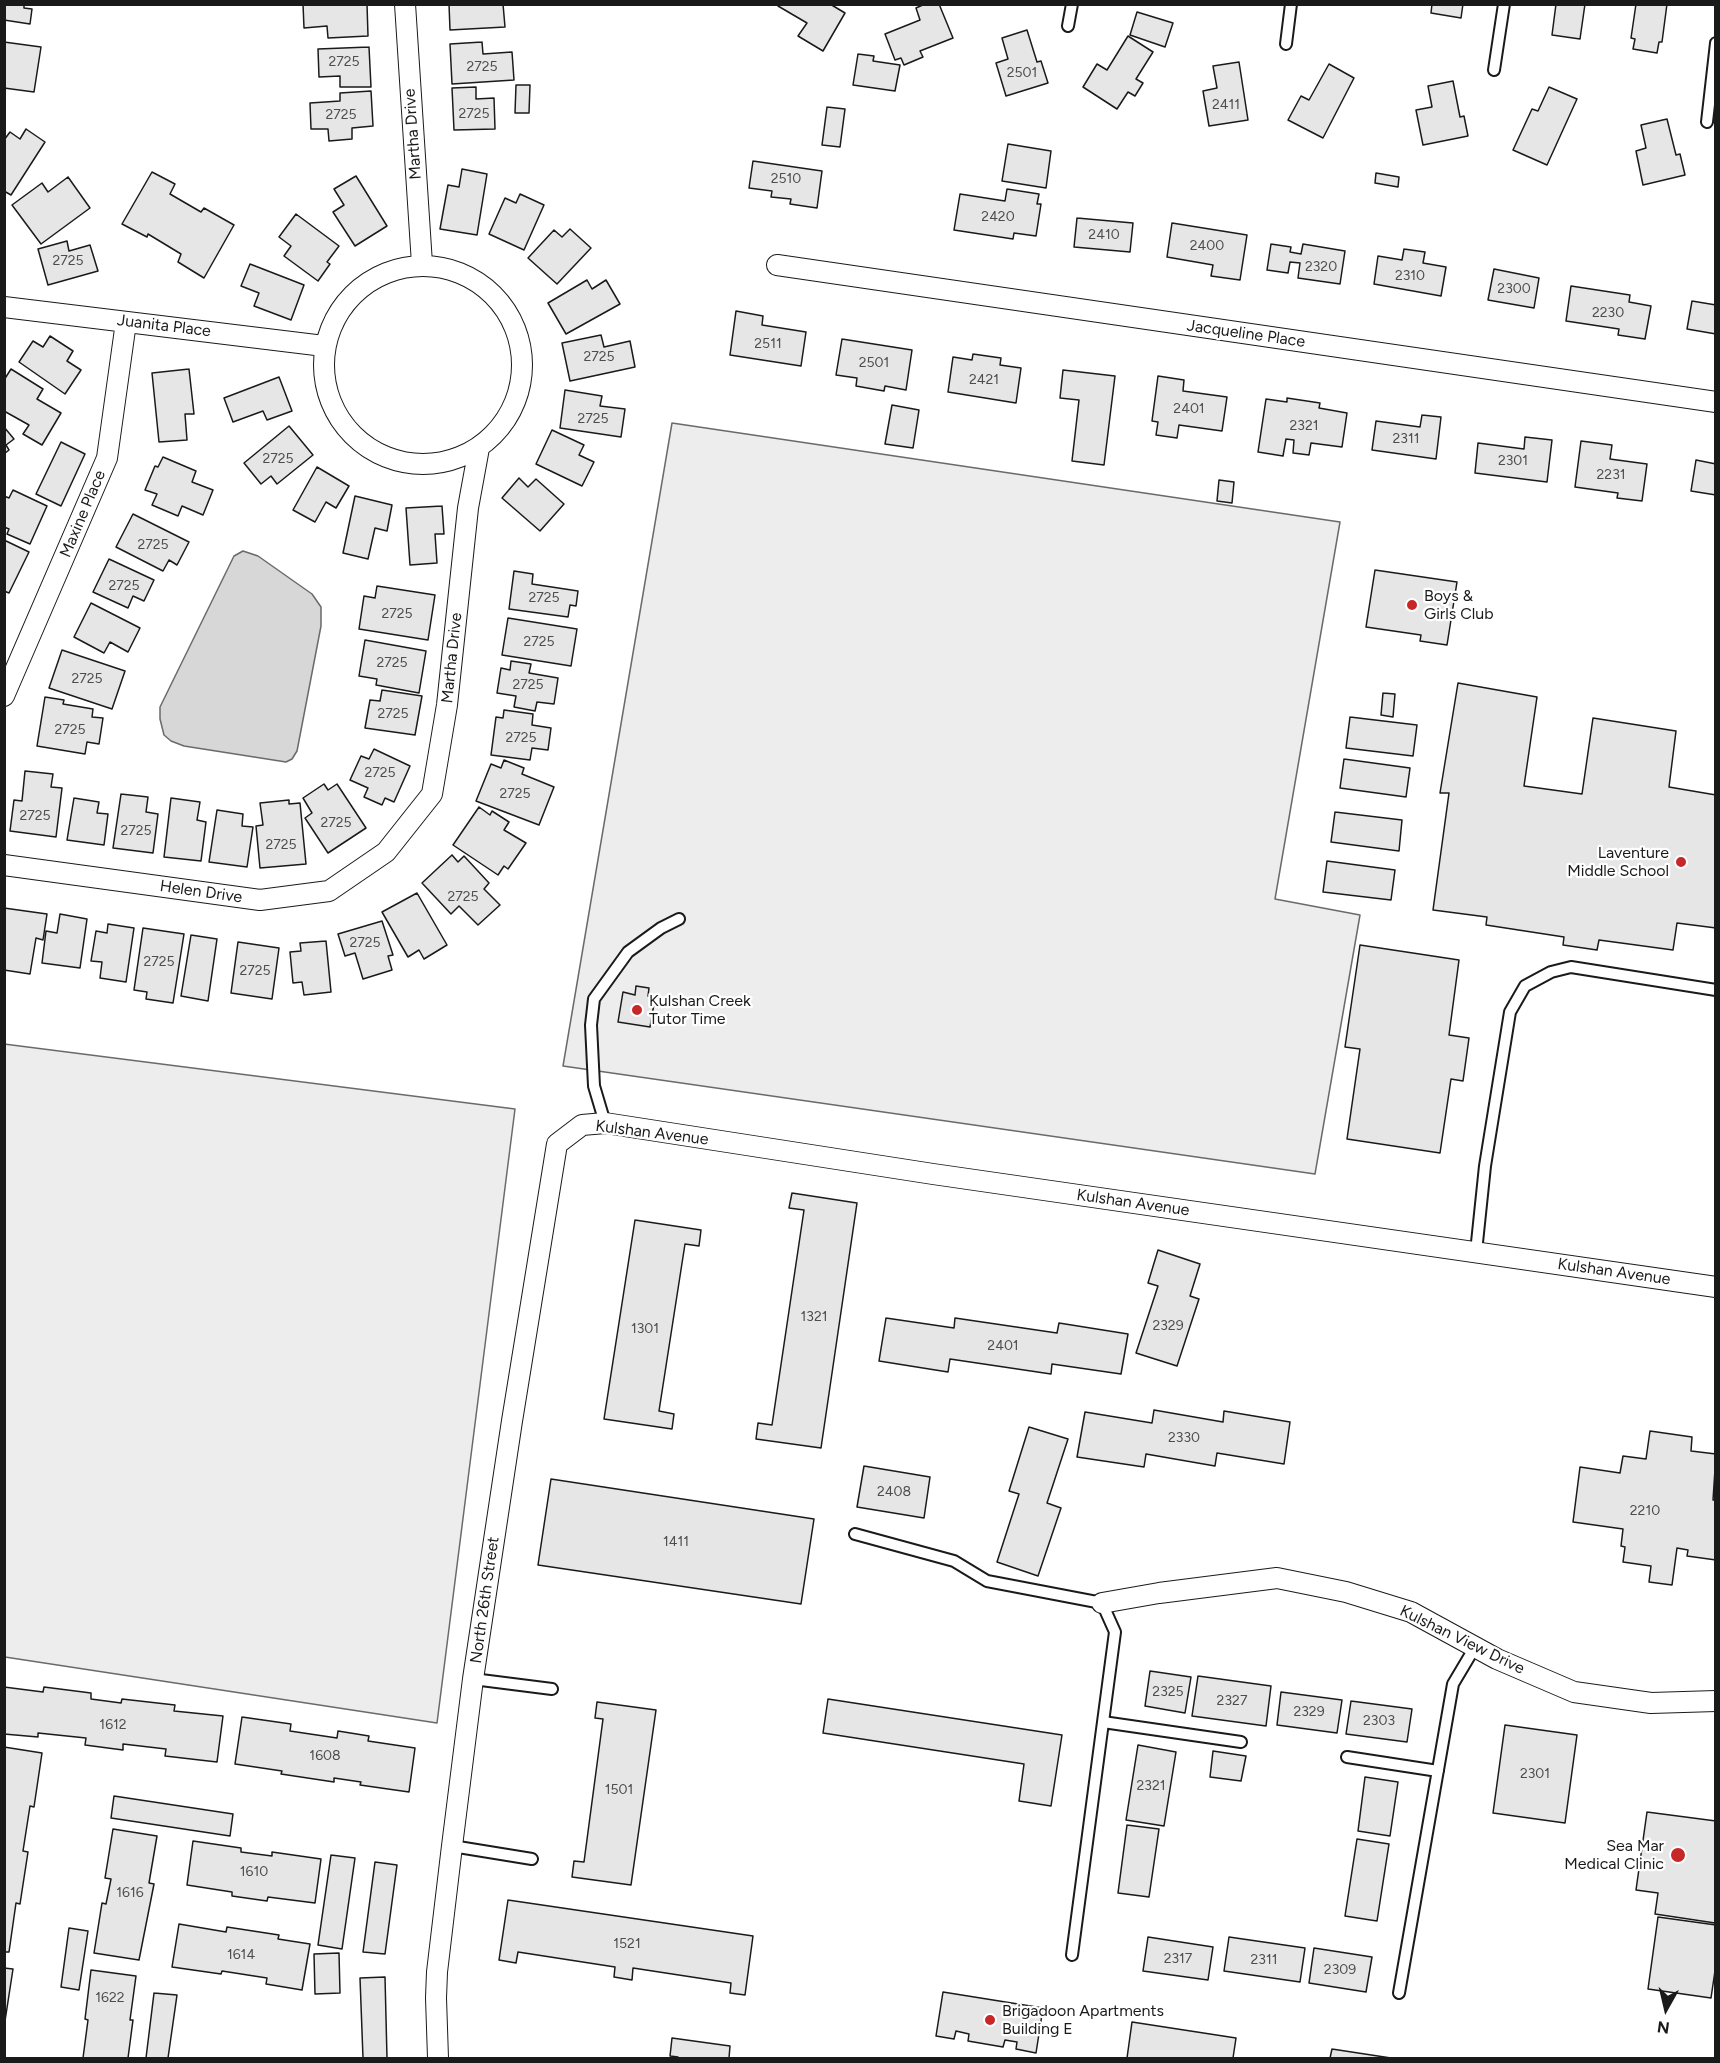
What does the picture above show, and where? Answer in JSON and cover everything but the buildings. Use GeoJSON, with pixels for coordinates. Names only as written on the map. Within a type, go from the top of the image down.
{"type":"FeatureCollection","features":[{"type":"Feature","properties":{"kind":"street","name":"Martha Drive"},"geometry":{"type":"LineString","coordinates":[[405,4],[422,264]]}},
{"type":"Feature","properties":{"kind":"street"},"geometry":{"type":"LineString","coordinates":[[422,264],[464,273],[498,298],[520,335],[523,378],[509,418],[479,448],[443,463],[404,463],[368,448],[340,421],[325,385],[324,346],[343,305],[360,290],[378,275],[422,264]]}},
{"type":"Feature","properties":{"kind":"street","name":"Jacqueline Place"},"geometry":{"type":"LineString","coordinates":[[777,265],[1716,402]]}},
{"type":"Feature","properties":{"kind":"street","name":"Juanita Place"},"geometry":{"type":"LineString","coordinates":[[4,307],[324,346]]}},
{"type":"Feature","properties":{"kind":"street","name":"Maxine Place"},"geometry":{"type":"LineString","coordinates":[[4,696],[107,458],[126,322]]}},
{"type":"Feature","properties":{"kind":"street","name":"Martha Drive"},"geometry":{"type":"LineString","coordinates":[[386,852],[432,794],[447,705],[468,508],[479,448]]}},
{"type":"Feature","properties":{"kind":"street","name":"Helen Drive"},"geometry":{"type":"LineString","coordinates":[[4,865],[260,900],[329,891],[386,852]]}},
{"type":"Feature","properties":{"kind":"street","name":"Kulshan Avenue"},"geometry":{"type":"LineString","coordinates":[[557,1144],[582,1125],[605,1124],[933,1174],[1716,1287]]}},
{"type":"Feature","properties":{"kind":"street","name":"North 26th Street"},"geometry":{"type":"LineString","coordinates":[[438,2058],[437,1972],[452,1846],[512,1421],[557,1144]]}},
{"type":"Feature","properties":{"kind":"street","name":"Kulshan View Drive"},"geometry":{"type":"LineString","coordinates":[[1102,1603],[1159,1593],[1277,1578],[1346,1592],[1411,1612],[1497,1659],[1574,1692],[1651,1703],[1716,1701]]}},
{"type":"Feature","properties":{"kind":"lane"},"geometry":{"type":"LineString","coordinates":[[1068,26],[1072,4]]}},
{"type":"Feature","properties":{"kind":"lane"},"geometry":{"type":"LineString","coordinates":[[1286,44],[1291,4]]}},
{"type":"Feature","properties":{"kind":"lane"},"geometry":{"type":"LineString","coordinates":[[1494,70],[1504,4]]}},
{"type":"Feature","properties":{"kind":"lane"},"geometry":{"type":"LineString","coordinates":[[1707,122],[1716,43]]}},
{"type":"Feature","properties":{"kind":"lane"},"geometry":{"type":"LineString","coordinates":[[605,1124],[594,1086],[591,1025],[594,999],[628,952],[679,919]]}},
{"type":"Feature","properties":{"kind":"lane"},"geometry":{"type":"LineString","coordinates":[[1476,1252],[1485,1166],[1510,1012],[1525,986],[1551,972],[1571,967],[1716,990]]}},
{"type":"Feature","properties":{"kind":"lane"},"geometry":{"type":"LineString","coordinates":[[855,1534],[954,1561],[987,1581],[1102,1603],[1115,1632],[1072,1955]]}},
{"type":"Feature","properties":{"kind":"lane"},"geometry":{"type":"LineString","coordinates":[[1399,1993],[1453,1684],[1475,1647]]}},
{"type":"Feature","properties":{"kind":"lane"},"geometry":{"type":"LineString","coordinates":[[474,1679],[552,1689]]}},
{"type":"Feature","properties":{"kind":"lane"},"geometry":{"type":"LineString","coordinates":[[1103,1722],[1241,1742]]}},
{"type":"Feature","properties":{"kind":"lane"},"geometry":{"type":"LineString","coordinates":[[1347,1757],[1438,1771]]}},
{"type":"Feature","properties":{"kind":"lane"},"geometry":{"type":"LineString","coordinates":[[452,1846],[532,1859]]}},
{"type":"Feature","properties":{"kind":"shaded area"},"geometry":{"type":"Polygon","coordinates":[[[672,423],[1340,522],[1275,899],[1360,915],[1315,1174],[563,1066],[672,423]]]}},
{"type":"Feature","properties":{"kind":"shaded area"},"geometry":{"type":"Polygon","coordinates":[[[243,551],[258,556],[312,594],[321,607],[321,626],[297,751],[292,759],[286,762],[184,746],[171,741],[164,735],[160,719],[160,707],[234,556],[243,551]]]}},
{"type":"Feature","properties":{"kind":"shaded area"},"geometry":{"type":"Polygon","coordinates":[[[4,1044],[515,1109],[437,1723],[5,1657],[4,1044]]]}},
{"type":"Feature","properties":{"kind":"place","name":"Boys & Girls Club"},"geometry":{"type":"Point","coordinates":[1412,605]}},
{"type":"Feature","properties":{"kind":"place","name":"Laventure Middle School"},"geometry":{"type":"Point","coordinates":[1681,862]}},
{"type":"Feature","properties":{"kind":"place","name":"Kulshan Creek Tutor Time"},"geometry":{"type":"Point","coordinates":[637,1010]}},
{"type":"Feature","properties":{"kind":"place","name":"Sea Mar Medical Clinic"},"geometry":{"type":"Point","coordinates":[1678,1855]}},
{"type":"Feature","properties":{"kind":"place","name":"Brigadoon Apartments Building E"},"geometry":{"type":"Point","coordinates":[990,2020]}}]}
